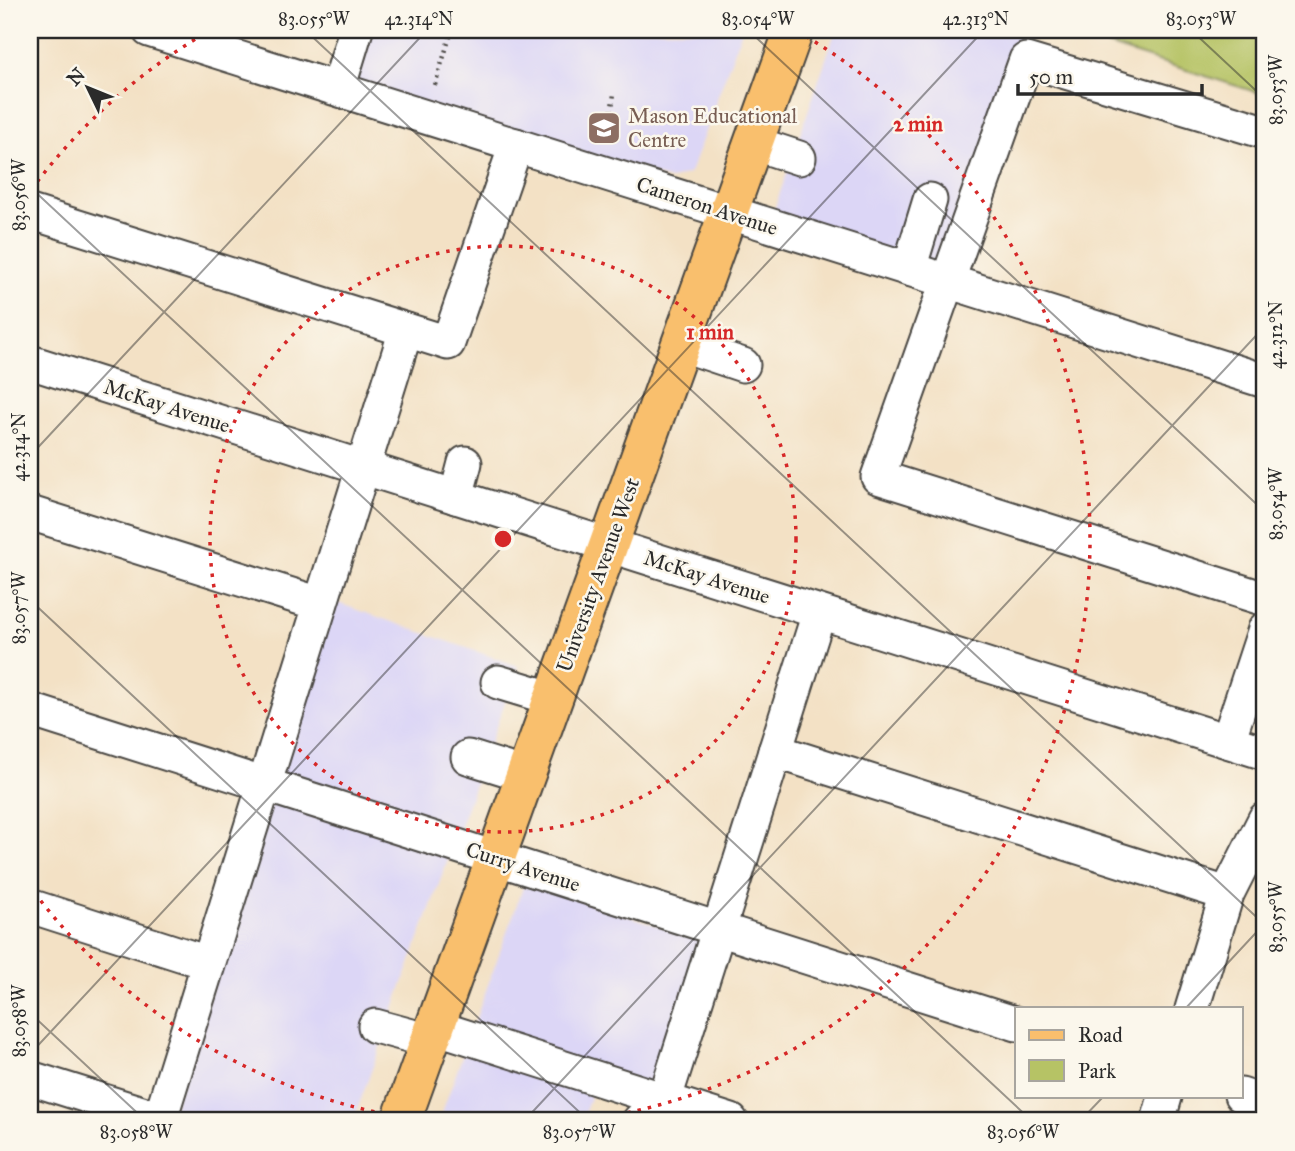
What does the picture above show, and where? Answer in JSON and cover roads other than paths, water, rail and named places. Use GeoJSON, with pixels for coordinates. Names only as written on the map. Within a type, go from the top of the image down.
{"type":"FeatureCollection","features":[{"type":"Feature","properties":{"kind":"main road","name":"University Avenue West"},"geometry":{"type":"LineString","coordinates":[[401,1121],[794,30]]}},
{"type":"Feature","properties":{"kind":"street","name":"Cameron Avenue"},"geometry":{"type":"LineString","coordinates":[[149,30],[1265,381]]}},
{"type":"Feature","properties":{"kind":"street"},"geometry":{"type":"LineString","coordinates":[[338,89],[356,30]]}},
{"type":"Feature","properties":{"kind":"street"},"geometry":{"type":"LineString","coordinates":[[1265,132],[1026,60],[878,477],[1265,599]]}},
{"type":"Feature","properties":{"kind":"street"},"geometry":{"type":"LineString","coordinates":[[753,143],[799,158]]}},
{"type":"Feature","properties":{"kind":"street"},"geometry":{"type":"LineString","coordinates":[[30,212],[449,344],[516,145]]}},
{"type":"Feature","properties":{"kind":"street"},"geometry":{"type":"LineString","coordinates":[[909,269],[930,200]]}},
{"type":"Feature","properties":{"kind":"street"},"geometry":{"type":"LineString","coordinates":[[30,1078],[164,1120],[208,963],[277,778],[320,604],[406,330]]}},
{"type":"Feature","properties":{"kind":"street"},"geometry":{"type":"LineString","coordinates":[[680,344],[743,365]]}},
{"type":"Feature","properties":{"kind":"street","name":"McKay Avenue"},"geometry":{"type":"LineString","coordinates":[[30,362],[1265,753]]}},
{"type":"Feature","properties":{"kind":"street"},"geometry":{"type":"LineString","coordinates":[[456,497],[465,463]]}},
{"type":"Feature","properties":{"kind":"street"},"geometry":{"type":"LineString","coordinates":[[30,513],[320,604]]}},
{"type":"Feature","properties":{"kind":"street"},"geometry":{"type":"LineString","coordinates":[[650,1110],[667,1092],[819,613]]}},
{"type":"Feature","properties":{"kind":"street"},"geometry":{"type":"LineString","coordinates":[[1228,741],[1265,629]]}},
{"type":"Feature","properties":{"kind":"street"},"geometry":{"type":"LineString","coordinates":[[498,682],[554,699]]}},
{"type":"Feature","properties":{"kind":"street","name":"Curry Avenue"},"geometry":{"type":"LineString","coordinates":[[30,710],[277,778],[496,858],[1015,1023]]}},
{"type":"Feature","properties":{"kind":"street"},"geometry":{"type":"LineString","coordinates":[[775,751],[1227,894]]}},
{"type":"Feature","properties":{"kind":"street"},"geometry":{"type":"LineString","coordinates":[[468,757],[526,775]]}},
{"type":"Feature","properties":{"kind":"street"},"geometry":{"type":"LineString","coordinates":[[1193,1007],[1227,894],[1265,819]]}},
{"type":"Feature","properties":{"kind":"street"},"geometry":{"type":"LineString","coordinates":[[30,906],[208,963]]}},
{"type":"Feature","properties":{"kind":"street"},"geometry":{"type":"LineString","coordinates":[[375,1026],[433,1034],[650,1110],[731,1121]]}},
{"type":"Feature","properties":{"kind":"street"},"geometry":{"type":"LineString","coordinates":[[1242,1095],[1265,1103]]}},
{"type":"Feature","properties":{"kind":"street"},"geometry":{"type":"LineString","coordinates":[[1158,1121],[1166,1098]]}},
{"type":"Feature","properties":{"kind":"place","name":"Mason Educational Centre"},"geometry":{"type":"Point","coordinates":[604,128]}}]}
